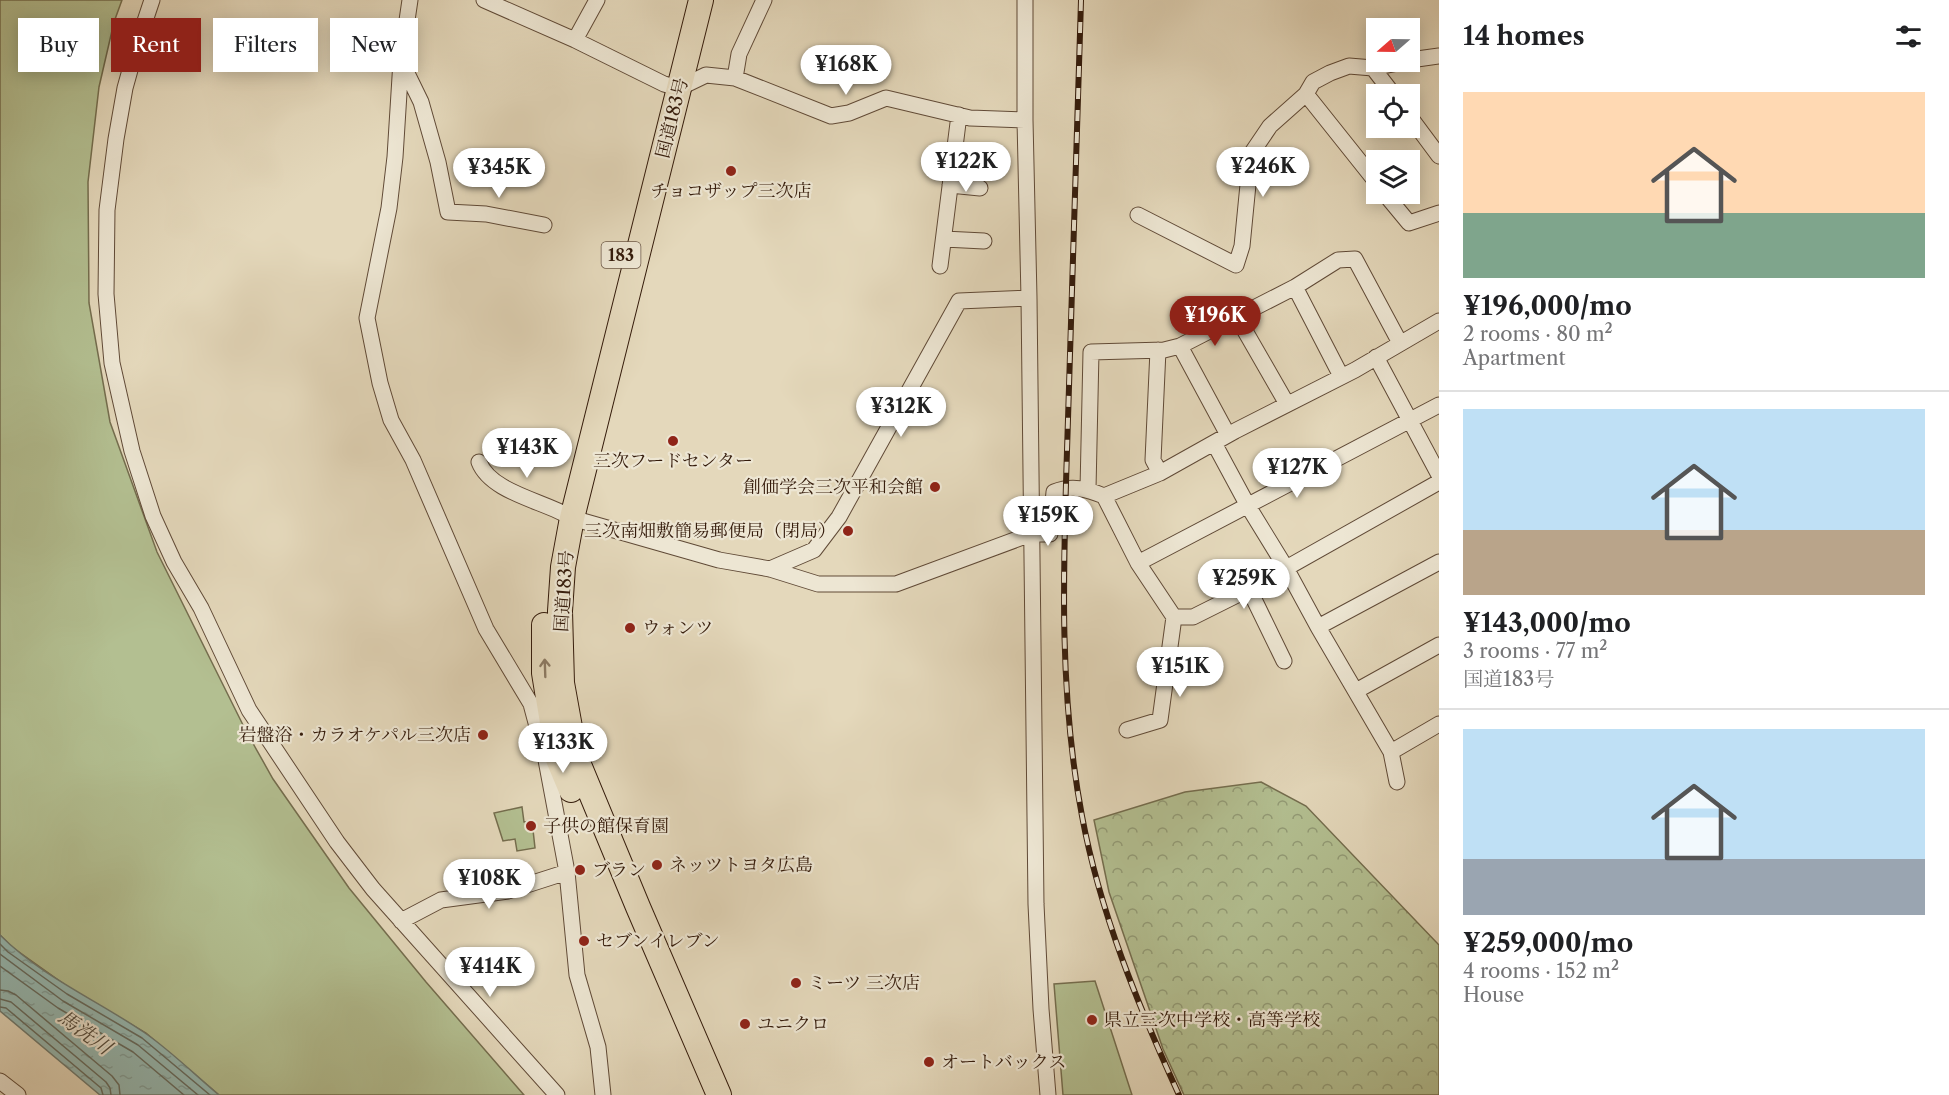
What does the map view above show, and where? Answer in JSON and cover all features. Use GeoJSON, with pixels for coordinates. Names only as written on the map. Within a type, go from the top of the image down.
{"type":"FeatureCollection","features":[{"type":"Feature","properties":{"kind":"highway","name":"国道183号"},"geometry":{"type":"LineString","coordinates":[[686,0],[671,86],[565,514],[560,611],[562,682],[559,758],[701,1095]]}},
{"type":"Feature","properties":{"kind":"highway","name":"国道183号"},"geometry":{"type":"LineString","coordinates":[[671,86],[701,0]]}},
{"type":"Feature","properties":{"kind":"highway","name":"国道183号"},"geometry":{"type":"LineString","coordinates":[[559,758],[638,907],[719,1095]]}},
{"type":"Feature","properties":{"kind":"street"},"geometry":{"type":"LineString","coordinates":[[152,0],[136,45],[125,88],[116,139],[107,210],[106,294],[112,363],[132,451],[153,516],[174,562],[201,608],[249,710],[337,842],[373,889],[557,1095]]}},
{"type":"Feature","properties":{"kind":"street"},"geometry":{"type":"LineString","coordinates":[[407,18],[410,0]]}},
{"type":"Feature","properties":{"kind":"street"},"geometry":{"type":"LineString","coordinates":[[484,0],[671,86],[706,75],[735,78],[831,116],[849,113],[886,98],[959,116],[1025,120]]}},
{"type":"Feature","properties":{"kind":"street"},"geometry":{"type":"LineString","coordinates":[[575,40],[597,0]]}},
{"type":"Feature","properties":{"kind":"street"},"geometry":{"type":"LineString","coordinates":[[735,78],[739,54],[764,0]]}},
{"type":"Feature","properties":{"kind":"street"},"geometry":{"type":"LineString","coordinates":[[1025,0],[1036,904],[1048,1095]]}},
{"type":"Feature","properties":{"kind":"street"},"geometry":{"type":"LineString","coordinates":[[1420,59],[1439,56]]}},
{"type":"Feature","properties":{"kind":"street"},"geometry":{"type":"LineString","coordinates":[[1138,215],[1236,265],[1242,246],[1251,154],[1270,126],[1306,94],[1313,82],[1348,66],[1366,67]]}},
{"type":"Feature","properties":{"kind":"street"},"geometry":{"type":"LineString","coordinates":[[399,72],[395,157],[389,208],[367,318],[380,383],[391,420],[413,460],[486,628],[531,704],[559,758],[567,872],[578,975],[598,1047],[603,1095]]}},
{"type":"Feature","properties":{"kind":"street"},"geometry":{"type":"LineString","coordinates":[[406,72],[421,102],[438,162],[448,212],[486,214],[544,225]]}},
{"type":"Feature","properties":{"kind":"street"},"geometry":{"type":"LineString","coordinates":[[1376,72],[1385,84]]}},
{"type":"Feature","properties":{"kind":"street"},"geometry":{"type":"LineString","coordinates":[[1306,94],[1366,169]]}},
{"type":"Feature","properties":{"kind":"street"},"geometry":{"type":"LineString","coordinates":[[940,266],[959,116]]}},
{"type":"Feature","properties":{"kind":"street"},"geometry":{"type":"LineString","coordinates":[[1420,130],[1439,156]]}},
{"type":"Feature","properties":{"kind":"street"},"geometry":{"type":"LineString","coordinates":[[950,185],[980,188]]}},
{"type":"Feature","properties":{"kind":"street"},"geometry":{"type":"LineString","coordinates":[[1393,204],[1409,223],[1439,213]]}},
{"type":"Feature","properties":{"kind":"street"},"geometry":{"type":"LineString","coordinates":[[944,239],[984,241]]}},
{"type":"Feature","properties":{"kind":"street"},"geometry":{"type":"LineString","coordinates":[[1088,489],[1091,352],[1158,350],[1180,346],[1295,287],[1338,261],[1355,259],[1400,344]]}},
{"type":"Feature","properties":{"kind":"street"},"geometry":{"type":"LineString","coordinates":[[1295,287],[1341,376]]}},
{"type":"Feature","properties":{"kind":"street"},"geometry":{"type":"LineString","coordinates":[[770,569],[814,549],[839,517],[958,301],[1029,298]]}},
{"type":"Feature","properties":{"kind":"street"},"geometry":{"type":"LineString","coordinates":[[1237,317],[1287,404]]}},
{"type":"Feature","properties":{"kind":"street"},"geometry":{"type":"LineString","coordinates":[[1104,496],[1160,473],[1439,321]]}},
{"type":"Feature","properties":{"kind":"street"},"geometry":{"type":"LineString","coordinates":[[1180,346],[1228,435]]}},
{"type":"Feature","properties":{"kind":"street"},"geometry":{"type":"LineString","coordinates":[[1158,350],[1153,460],[1160,473]]}},
{"type":"Feature","properties":{"kind":"street"},"geometry":{"type":"LineString","coordinates":[[1376,357],[1439,475]]}},
{"type":"Feature","properties":{"kind":"street"},"geometry":{"type":"LineString","coordinates":[[1138,563],[1439,405]]}},
{"type":"Feature","properties":{"kind":"street"},"geometry":{"type":"LineString","coordinates":[[1214,443],[1248,506],[1391,752],[1397,782]]}},
{"type":"Feature","properties":{"kind":"street"},"geometry":{"type":"LineString","coordinates":[[479,462],[483,473],[500,486],[565,514],[719,560],[770,569],[818,584],[896,584],[1031,534],[1050,534],[1054,492],[1066,488],[1088,489],[1104,496],[1138,563],[1174,617],[1160,720],[1127,730]]}},
{"type":"Feature","properties":{"kind":"street"},"geometry":{"type":"LineString","coordinates":[[1174,617],[1193,617],[1249,589],[1439,482]]}},
{"type":"Feature","properties":{"kind":"street"},"geometry":{"type":"LineString","coordinates":[[1318,627],[1439,562]]}},
{"type":"Feature","properties":{"kind":"street"},"geometry":{"type":"LineString","coordinates":[[1249,589],[1284,661]]}},
{"type":"Feature","properties":{"kind":"street"},"geometry":{"type":"LineString","coordinates":[[1356,691],[1439,645]]}},
{"type":"Feature","properties":{"kind":"street"},"geometry":{"type":"LineString","coordinates":[[1391,752],[1439,724]]}},
{"type":"Feature","properties":{"kind":"street"},"geometry":{"type":"LineString","coordinates":[[401,921],[441,900],[508,891],[567,872]]}},
{"type":"Feature","properties":{"kind":"street"},"geometry":{"type":"LineString","coordinates":[[0,1081],[18,1095]]}},
{"type":"Feature","properties":{"kind":"green space"},"geometry":{"type":"Polygon","coordinates":[[[0,0],[122,0],[115,18],[111,18],[111,35],[99,87],[88,182],[89,303],[110,422],[157,552],[246,731],[273,779],[349,888],[426,982],[524,1095],[219,1095],[146,1033],[71,989],[12,947],[0,935],[0,0]]]}},
{"type":"Feature","properties":{"kind":"green space"},"geometry":{"type":"Polygon","coordinates":[[[1261,782],[1306,806],[1439,945],[1439,1095],[1184,1095],[1163,1049],[1109,892],[1094,820],[1185,792],[1261,782]]]}},
{"type":"Feature","properties":{"kind":"green space"},"geometry":{"type":"Polygon","coordinates":[[[522,807],[524,822],[532,821],[535,848],[517,851],[515,839],[503,841],[494,813],[522,807]]]}},
{"type":"Feature","properties":{"kind":"green space","name":"県立三次中学校・高等学校"},"geometry":{"type":"Polygon","coordinates":[[[1095,981],[1132,1095],[1063,1095],[1054,984],[1095,981]]]}},
{"type":"Feature","properties":{"kind":"water","name":"馬洗川"},"geometry":{"type":"Polygon","coordinates":[[[0,935],[16,950],[52,976],[155,1040],[219,1095],[100,1095],[0,1011],[0,935]]]}},
{"type":"Feature","properties":{"kind":"railway"},"geometry":{"type":"LineString","coordinates":[[1081,0],[1064,568],[1069,717],[1082,816],[1099,888],[1135,993],[1179,1095]]}},
{"type":"Feature","properties":{"kind":"place","name":"チョコザップ三次店"},"geometry":{"type":"Point","coordinates":[731,171]}},
{"type":"Feature","properties":{"kind":"place","name":"三次フードセンター"},"geometry":{"type":"Point","coordinates":[673,441]}},
{"type":"Feature","properties":{"kind":"place","name":"創価学会三次平和会館"},"geometry":{"type":"Point","coordinates":[935,487]}},
{"type":"Feature","properties":{"kind":"place","name":"三次南畑敷簡易郵便局（閉局）"},"geometry":{"type":"Point","coordinates":[848,531]}},
{"type":"Feature","properties":{"kind":"place","name":"ウォンツ"},"geometry":{"type":"Point","coordinates":[630,628]}},
{"type":"Feature","properties":{"kind":"place","name":"岩盤浴・カラオケパル三次店"},"geometry":{"type":"Point","coordinates":[483,735]}},
{"type":"Feature","properties":{"kind":"place","name":"子供の館保育園"},"geometry":{"type":"Point","coordinates":[531,826]}},
{"type":"Feature","properties":{"kind":"place","name":"ネッツトヨタ広島"},"geometry":{"type":"Point","coordinates":[657,865]}},
{"type":"Feature","properties":{"kind":"place","name":"ブラン"},"geometry":{"type":"Point","coordinates":[580,870]}},
{"type":"Feature","properties":{"kind":"place","name":"セブンイレブン"},"geometry":{"type":"Point","coordinates":[584,941]}},
{"type":"Feature","properties":{"kind":"place","name":"ミーツ 三次店"},"geometry":{"type":"Point","coordinates":[796,983]}},
{"type":"Feature","properties":{"kind":"place","name":"県立三次中学校・高等学校"},"geometry":{"type":"Point","coordinates":[1092,1020]}},
{"type":"Feature","properties":{"kind":"place","name":"ユニクロ"},"geometry":{"type":"Point","coordinates":[745,1024]}},
{"type":"Feature","properties":{"kind":"place","name":"オートバックス"},"geometry":{"type":"Point","coordinates":[929,1062]}}]}
